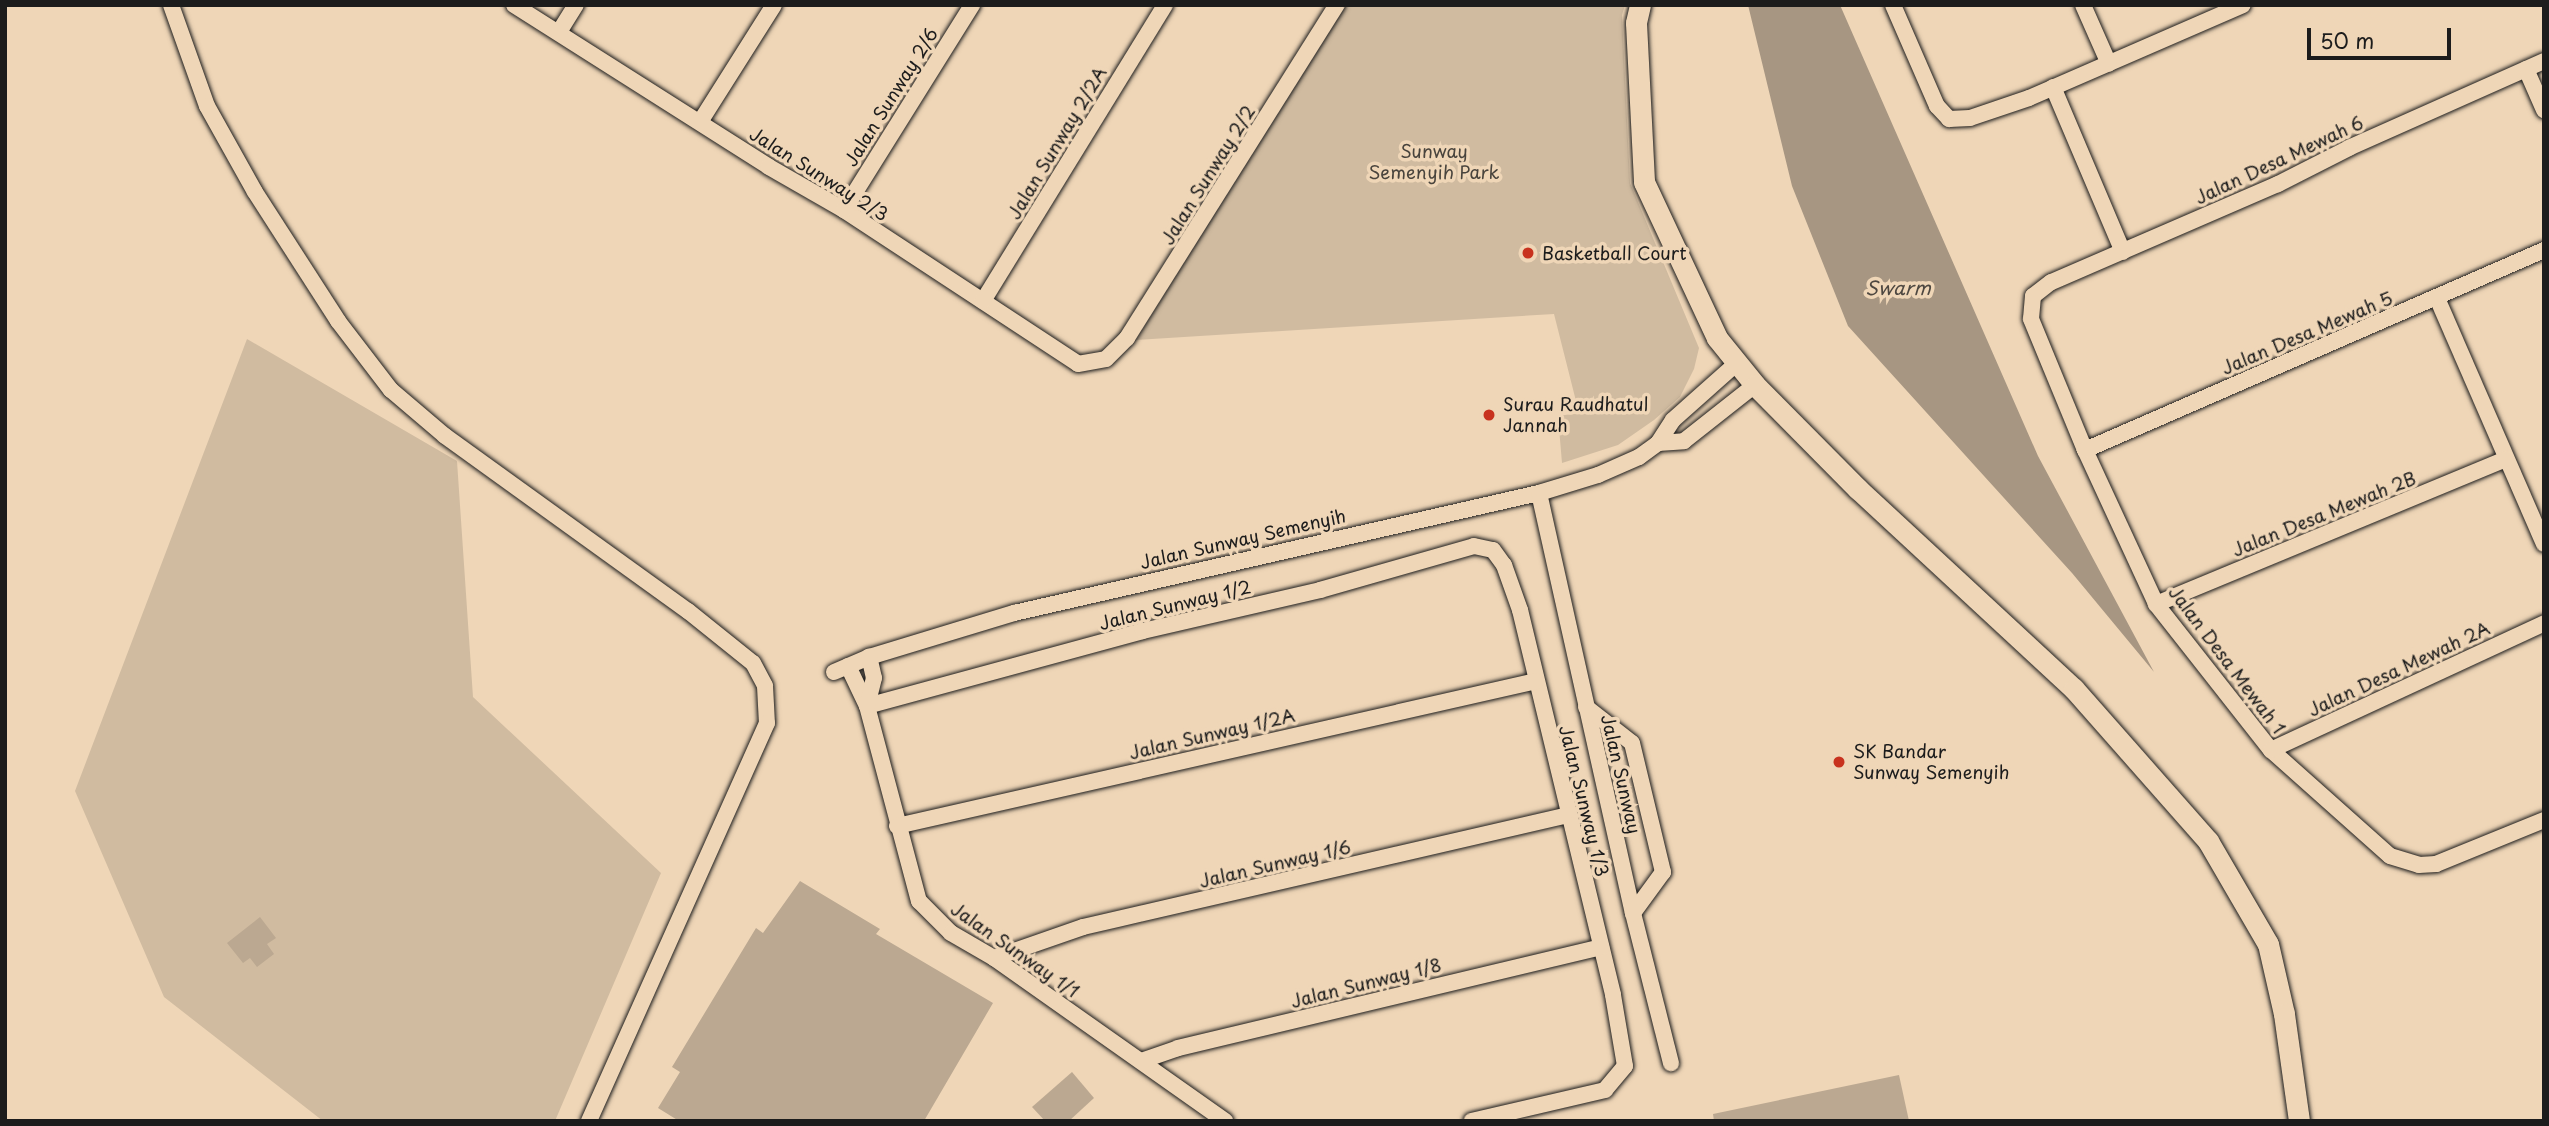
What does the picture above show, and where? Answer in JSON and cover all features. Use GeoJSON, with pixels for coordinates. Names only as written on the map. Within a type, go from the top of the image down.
{"type":"FeatureCollection","features":[{"type":"Feature","properties":{"kind":"street"},"geometry":{"type":"LineString","coordinates":[[171,5],[207,106],[255,192],[338,321],[391,390],[445,436],[688,611],[752,663],[765,685],[767,723],[589,1121]]}},
{"type":"Feature","properties":{"kind":"street","name":"Jalan Sunway 2/3"},"geometry":{"type":"LineString","coordinates":[[514,5],[844,210],[1078,364],[1105,359]]}},
{"type":"Feature","properties":{"kind":"street"},"geometry":{"type":"LineString","coordinates":[[559,32],[576,5]]}},
{"type":"Feature","properties":{"kind":"street"},"geometry":{"type":"LineString","coordinates":[[700,122],[774,5]]}},
{"type":"Feature","properties":{"kind":"street","name":"Jalan Sunway 2/6"},"geometry":{"type":"LineString","coordinates":[[844,210],[972,5]]}},
{"type":"Feature","properties":{"kind":"street","name":"Jalan Sunway 2/2A"},"geometry":{"type":"LineString","coordinates":[[983,302],[1165,5]]}},
{"type":"Feature","properties":{"kind":"street","name":"Jalan Sunway 2/2"},"geometry":{"type":"LineString","coordinates":[[1105,359],[1127,338],[1337,5]]}},
{"type":"Feature","properties":{"kind":"street"},"geometry":{"type":"LineString","coordinates":[[1640,5],[1636,23],[1644,182],[1717,338],[1755,385],[1858,489],[2074,689],[2208,841],[2268,944],[2284,1014],[2299,1121]]}},
{"type":"Feature","properties":{"kind":"street"},"geometry":{"type":"LineString","coordinates":[[1893,5],[1937,106],[1948,119],[1970,118],[2053,87],[2243,5]]}},
{"type":"Feature","properties":{"kind":"street"},"geometry":{"type":"LineString","coordinates":[[2083,5],[2109,64]]}},
{"type":"Feature","properties":{"kind":"street","name":"Jalan Desa Mewah 6"},"geometry":{"type":"LineString","coordinates":[[2033,296],[2051,282],[2544,61]]}},
{"type":"Feature","properties":{"kind":"street"},"geometry":{"type":"LineString","coordinates":[[2526,69],[2544,110]]}},
{"type":"Feature","properties":{"kind":"street"},"geometry":{"type":"LineString","coordinates":[[2053,87],[2123,252]]}},
{"type":"Feature","properties":{"kind":"street","name":"Jalan Desa Mewah 5"},"geometry":{"type":"LineString","coordinates":[[2085,450],[2544,250]]}},
{"type":"Feature","properties":{"kind":"street","name":"Jalan Desa Mewah 1"},"geometry":{"type":"LineString","coordinates":[[2033,296],[2031,318],[2085,450],[2156,604],[2271,750],[2390,856],[2419,865],[2436,864],[2544,820]]}},
{"type":"Feature","properties":{"kind":"street"},"geometry":{"type":"LineString","coordinates":[[2437,298],[2544,544]]}},
{"type":"Feature","properties":{"kind":"street","name":"Jalan Sunway Semenyih"},"geometry":{"type":"LineString","coordinates":[[841,669],[869,657],[1014,613],[1539,493],[1598,475],[1639,457],[1658,443],[1673,420],[1737,363]]}},
{"type":"Feature","properties":{"kind":"street","name":"Jalan Sunway Semenyih"},"geometry":{"type":"LineString","coordinates":[[1658,443],[1684,441],[1755,385]]}},
{"type":"Feature","properties":{"kind":"street","name":"Jalan Desa Mewah 2B"},"geometry":{"type":"LineString","coordinates":[[2156,604],[2505,459]]}},
{"type":"Feature","properties":{"kind":"street","name":"Jalan Sunway"},"geometry":{"type":"LineString","coordinates":[[1539,493],[1633,913],[1671,1063]]}},
{"type":"Feature","properties":{"kind":"street","name":"Jalan Sunway 1/2"},"geometry":{"type":"LineString","coordinates":[[867,706],[1143,631],[1313,592],[1474,546],[1493,550]]}},
{"type":"Feature","properties":{"kind":"street","name":"Jalan Sunway 1/3"},"geometry":{"type":"LineString","coordinates":[[1472,1121],[1605,1090],[1625,1066],[1601,947],[1567,815],[1520,610],[1504,565],[1493,550]]}},
{"type":"Feature","properties":{"kind":"street","name":"Jalan Desa Mewah 2A"},"geometry":{"type":"LineString","coordinates":[[2271,750],[2544,623]]}},
{"type":"Feature","properties":{"kind":"street"},"geometry":{"type":"LineString","coordinates":[[867,706],[874,678],[869,657]]}},
{"type":"Feature","properties":{"kind":"street","name":"Jalan Sunway 1/1"},"geometry":{"type":"LineString","coordinates":[[841,669],[867,706],[919,901],[951,933],[994,958],[1225,1121]]}},
{"type":"Feature","properties":{"kind":"street","name":"Jalan Sunway 1/2A"},"geometry":{"type":"LineString","coordinates":[[897,825],[1536,681]]}},
{"type":"Feature","properties":{"kind":"street"},"geometry":{"type":"LineString","coordinates":[[1586,707],[1632,743],[1663,872],[1633,913]]}},
{"type":"Feature","properties":{"kind":"street","name":"Jalan Sunway 1/6"},"geometry":{"type":"LineString","coordinates":[[994,958],[1083,928],[1567,815]]}},
{"type":"Feature","properties":{"kind":"street","name":"Jalan Sunway 1/8"},"geometry":{"type":"LineString","coordinates":[[1142,1061],[1178,1048],[1601,947]]}},
{"type":"Feature","properties":{"kind":"green space","name":"Sunway Semenyih Park"},"geometry":{"type":"Polygon","coordinates":[[[1344,5],[1625,5],[1622,15],[1630,183],[1699,348],[1694,369],[1680,397],[1654,420],[1618,445],[1562,463],[1558,416],[1579,413],[1554,314],[1136,340],[1344,5]]]}},
{"type":"Feature","properties":{"kind":"green space"},"geometry":{"type":"Polygon","coordinates":[[[247,339],[457,461],[473,697],[661,873],[555,1121],[323,1121],[164,997],[75,791],[247,339]]]}},
{"type":"Feature","properties":{"kind":"water","name":"Swarm"},"geometry":{"type":"Polygon","coordinates":[[[1748,5],[1840,5],[2038,456],[2154,672],[2072,573],[1848,326],[1792,186],[1748,5]]]}},
{"type":"Feature","properties":{"kind":"building"},"geometry":{"type":"Polygon","coordinates":[[[800,881],[880,929],[876,934],[993,1003],[924,1121],[679,1121],[658,1108],[680,1072],[672,1067],[756,928],[763,933],[800,881]]]}},
{"type":"Feature","properties":{"kind":"building"},"geometry":{"type":"Polygon","coordinates":[[[260,917],[276,938],[267,944],[274,954],[257,967],[250,958],[243,963],[227,943],[260,917]]]}},
{"type":"Feature","properties":{"kind":"building"},"geometry":{"type":"Polygon","coordinates":[[[1072,1072],[1094,1098],[1069,1121],[1045,1121],[1032,1107],[1072,1072]]]}},
{"type":"Feature","properties":{"kind":"building"},"geometry":{"type":"Polygon","coordinates":[[[1899,1075],[1909,1121],[1714,1121],[1713,1114],[1899,1075]]]}},
{"type":"Feature","properties":{"kind":"place","name":"Basketball Court"},"geometry":{"type":"Point","coordinates":[1528,253]}},
{"type":"Feature","properties":{"kind":"place","name":"Surau Raudhatul Jannah"},"geometry":{"type":"Point","coordinates":[1489,415]}},
{"type":"Feature","properties":{"kind":"place","name":"SK Bandar Sunway Semenyih"},"geometry":{"type":"Point","coordinates":[1839,762]}}]}
